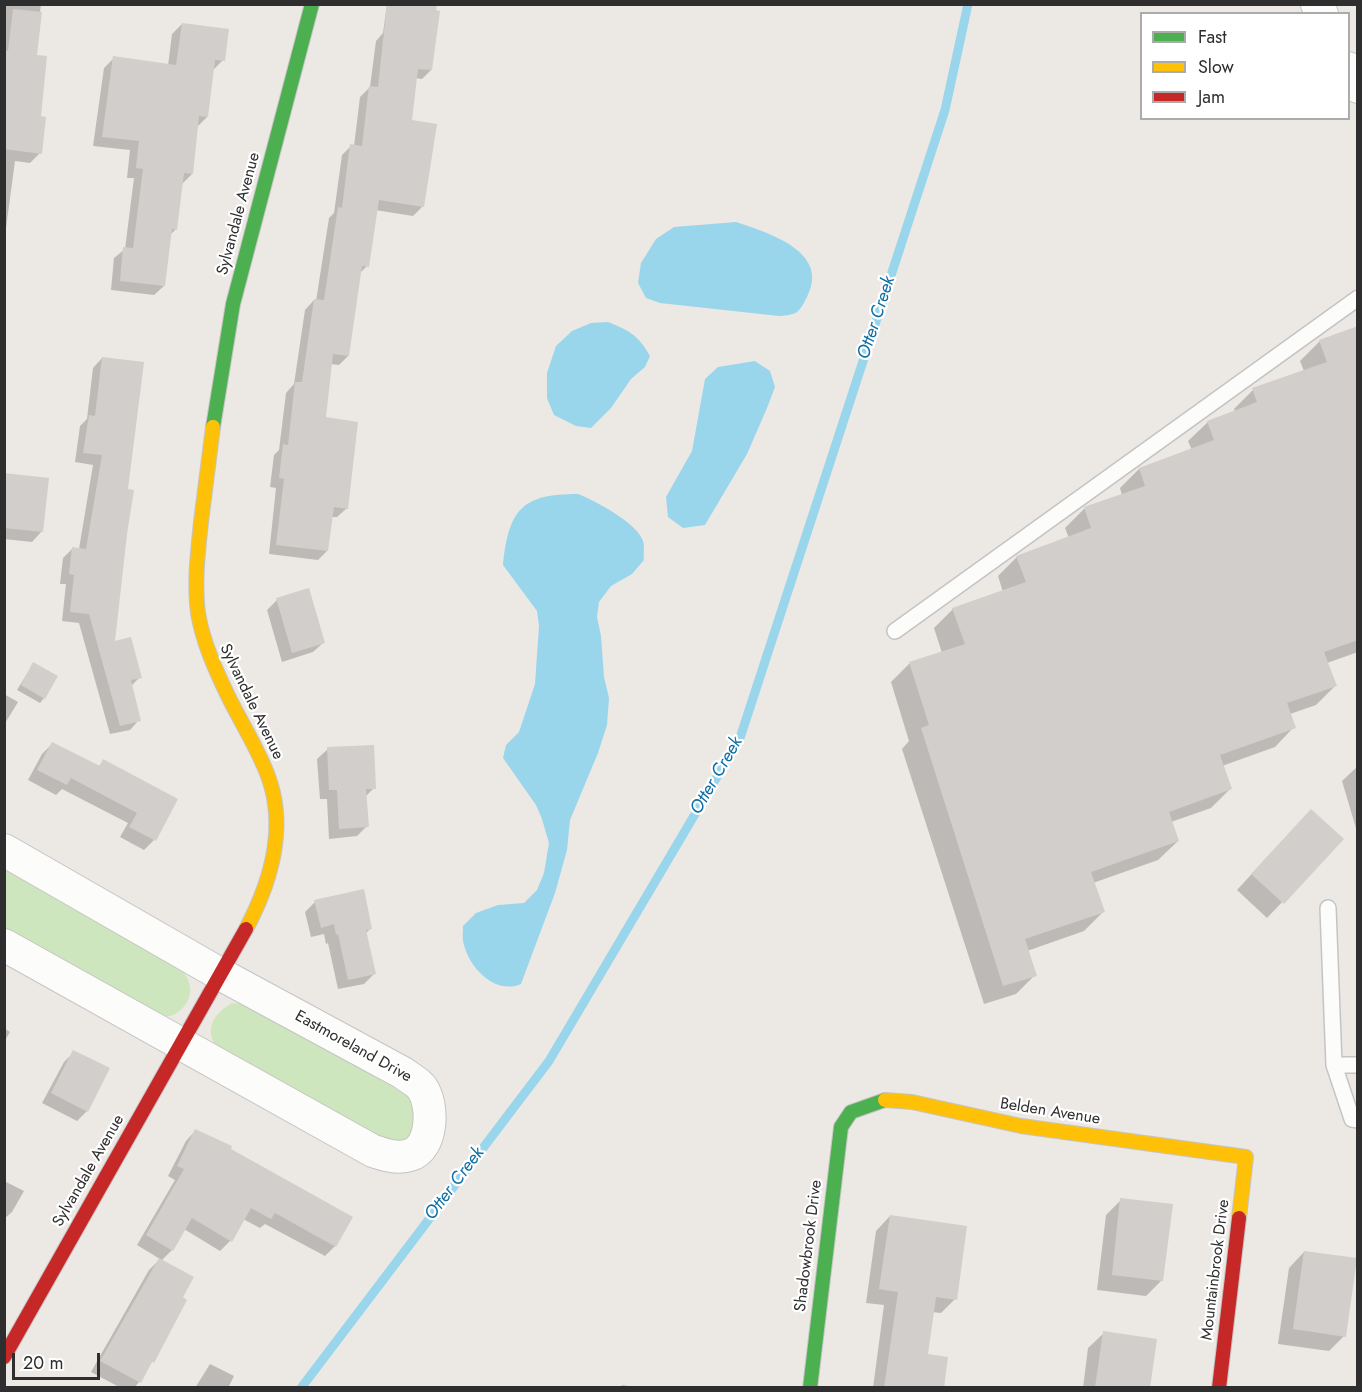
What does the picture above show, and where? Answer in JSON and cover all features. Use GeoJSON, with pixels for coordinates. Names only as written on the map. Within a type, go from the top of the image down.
{"type":"FeatureCollection","features":[{"type":"Feature","properties":{"kind":"street","name":"Sylvandale Avenue"},"geometry":{"type":"LineString","coordinates":[[4,1357],[248,928],[263,896],[271,871],[276,844],[276,816],[271,785],[267,772],[217,675],[204,642],[198,612],[196,569],[216,397],[232,304],[312,4]]}},
{"type":"Feature","properties":{"kind":"street"},"geometry":{"type":"LineString","coordinates":[[1350,73],[1358,87]]}},
{"type":"Feature","properties":{"kind":"street","name":"Eastmoreland Drive"},"geometry":{"type":"LineString","coordinates":[[4,850],[220,974],[403,1073],[422,1087],[429,1104],[430,1125],[424,1143],[412,1155],[392,1157],[373,1151],[4,945]]}},
{"type":"Feature","properties":{"kind":"street","name":"Belden Avenue"},"geometry":{"type":"LineString","coordinates":[[851,1112],[888,1099],[912,1102],[1021,1126],[1246,1157]]}},
{"type":"Feature","properties":{"kind":"street","name":"Shadowbrook Drive"},"geometry":{"type":"LineString","coordinates":[[810,1388],[838,1144],[841,1127],[851,1112]]}},
{"type":"Feature","properties":{"kind":"street","name":"Mountainbrook Drive"},"geometry":{"type":"LineString","coordinates":[[1219,1388],[1246,1157]]}},
{"type":"Feature","properties":{"kind":"lane"},"geometry":{"type":"LineString","coordinates":[[895,632],[1358,298]]}},
{"type":"Feature","properties":{"kind":"lane"},"geometry":{"type":"LineString","coordinates":[[1328,908],[1334,1065],[1352,1119],[1358,1120]]}},
{"type":"Feature","properties":{"kind":"lane"},"geometry":{"type":"LineString","coordinates":[[1334,1065],[1358,1065]]}},
{"type":"Feature","properties":{"kind":"green space"},"geometry":{"type":"Polygon","coordinates":[[[5,867],[179,966],[189,981],[190,987],[190,995],[183,1007],[171,1016],[154,1014],[5,929],[5,867]]]}},
{"type":"Feature","properties":{"kind":"green space"},"geometry":{"type":"Polygon","coordinates":[[[232,1003],[256,1009],[410,1097],[421,1131],[392,1147],[218,1050],[211,1035],[212,1023],[219,1012],[232,1003]]]}},
{"type":"Feature","properties":{"kind":"water"},"geometry":{"type":"Polygon","coordinates":[[[736,222],[779,239],[804,256],[811,268],[812,281],[807,297],[797,312],[779,316],[660,303],[646,298],[638,283],[641,263],[656,239],[674,227],[736,222]]]}},
{"type":"Feature","properties":{"kind":"water"},"geometry":{"type":"Polygon","coordinates":[[[608,322],[633,334],[650,356],[645,367],[631,379],[611,408],[591,428],[576,426],[554,415],[547,398],[547,373],[556,346],[572,331],[591,323],[608,322]]]}},
{"type":"Feature","properties":{"kind":"water"},"geometry":{"type":"Polygon","coordinates":[[[755,361],[770,371],[775,387],[767,408],[747,454],[705,525],[683,528],[668,517],[666,497],[692,451],[705,379],[718,367],[755,361]]]}},
{"type":"Feature","properties":{"kind":"water"},"geometry":{"type":"Polygon","coordinates":[[[578,494],[605,507],[633,527],[643,541],[644,560],[632,574],[611,586],[599,602],[597,617],[604,677],[609,698],[607,725],[570,820],[567,850],[555,893],[521,984],[502,986],[485,978],[472,963],[463,943],[463,926],[476,913],[498,905],[524,903],[537,890],[544,873],[549,843],[536,805],[503,758],[506,745],[519,732],[535,684],[539,626],[537,611],[503,565],[509,531],[514,518],[521,509],[543,497],[578,494]]]}},
{"type":"Feature","properties":{"kind":"building"},"geometry":{"type":"Polygon","coordinates":[[[387,4],[437,4],[436,10],[440,11],[432,70],[418,69],[412,120],[437,124],[424,207],[379,200],[369,267],[362,266],[349,356],[333,354],[326,417],[358,422],[348,509],[334,507],[328,551],[276,545],[284,479],[279,478],[283,444],[288,445],[295,382],[302,382],[314,299],[324,300],[338,207],[342,208],[350,144],[362,146],[369,86],[378,87],[387,4]]]}},
{"type":"Feature","properties":{"kind":"building"},"geometry":{"type":"Polygon","coordinates":[[[13,9],[42,12],[37,55],[47,56],[41,116],[46,117],[42,154],[4,149],[4,50],[8,51],[13,9]]]}},
{"type":"Feature","properties":{"kind":"building"},"geometry":{"type":"Polygon","coordinates":[[[182,23],[229,29],[225,61],[215,60],[208,117],[199,116],[193,174],[184,173],[177,230],[172,229],[165,286],[120,281],[123,247],[133,248],[143,169],[136,168],[139,141],[102,137],[113,56],[176,65],[182,23]]]}},
{"type":"Feature","properties":{"kind":"building"},"geometry":{"type":"Polygon","coordinates":[[[1358,326],[1358,640],[1324,652],[1337,686],[1287,703],[1296,728],[1220,755],[1232,789],[1169,812],[1179,841],[1091,872],[1105,912],[1025,939],[1037,976],[1003,986],[921,728],[929,725],[909,662],[965,644],[952,608],[1026,582],[1016,556],[1091,528],[1084,507],[1145,486],[1139,468],[1214,440],[1207,421],[1257,402],[1252,388],[1327,362],[1319,340],[1358,326]]]}},
{"type":"Feature","properties":{"kind":"building"},"geometry":{"type":"Polygon","coordinates":[[[102,357],[144,362],[128,489],[134,490],[115,641],[131,637],[142,678],[131,680],[141,721],[120,726],[89,614],[70,612],[74,575],[69,574],[72,547],[86,549],[102,455],[83,453],[89,415],[95,416],[102,357]]]}},
{"type":"Feature","properties":{"kind":"building"},"geometry":{"type":"Polygon","coordinates":[[[4,473],[49,478],[43,532],[4,528],[4,473]]]}},
{"type":"Feature","properties":{"kind":"building"},"geometry":{"type":"Polygon","coordinates":[[[309,588],[325,643],[292,653],[276,598],[309,588]]]}},
{"type":"Feature","properties":{"kind":"building"},"geometry":{"type":"Polygon","coordinates":[[[33,662],[58,676],[45,699],[21,685],[33,662]]]}},
{"type":"Feature","properties":{"kind":"building"},"geometry":{"type":"Polygon","coordinates":[[[52,742],[100,766],[103,759],[178,799],[156,841],[129,827],[137,813],[71,778],[67,785],[37,770],[52,742]]]}},
{"type":"Feature","properties":{"kind":"building"},"geometry":{"type":"Polygon","coordinates":[[[374,745],[376,789],[366,789],[369,827],[339,829],[337,790],[329,790],[327,747],[374,745]]]}},
{"type":"Feature","properties":{"kind":"building"},"geometry":{"type":"Polygon","coordinates":[[[1311,809],[1344,839],[1284,904],[1251,874],[1311,809]]]}},
{"type":"Feature","properties":{"kind":"building"},"geometry":{"type":"Polygon","coordinates":[[[364,889],[372,929],[366,930],[376,974],[348,980],[334,924],[321,928],[314,900],[364,889]]]}},
{"type":"Feature","properties":{"kind":"building"},"geometry":{"type":"Polygon","coordinates":[[[73,1050],[110,1068],[88,1112],[51,1093],[73,1050]]]}},
{"type":"Feature","properties":{"kind":"building"},"geometry":{"type":"Polygon","coordinates":[[[195,1129],[232,1146],[231,1149],[353,1217],[336,1247],[275,1213],[271,1219],[251,1208],[232,1242],[192,1218],[173,1251],[146,1235],[184,1169],[177,1166],[195,1129]]]}},
{"type":"Feature","properties":{"kind":"building"},"geometry":{"type":"Polygon","coordinates":[[[1120,1198],[1173,1204],[1163,1281],[1112,1275],[1120,1198]]]}},
{"type":"Feature","properties":{"kind":"building"},"geometry":{"type":"Polygon","coordinates":[[[890,1215],[967,1226],[957,1300],[936,1297],[928,1354],[948,1357],[944,1388],[884,1388],[898,1292],[879,1289],[890,1215]]]}},
{"type":"Feature","properties":{"kind":"building"},"geometry":{"type":"Polygon","coordinates":[[[1304,1251],[1357,1258],[1346,1337],[1293,1329],[1304,1251]]]}},
{"type":"Feature","properties":{"kind":"building"},"geometry":{"type":"Polygon","coordinates":[[[159,1258],[194,1277],[183,1297],[187,1300],[141,1383],[100,1361],[159,1258]]]}},
{"type":"Feature","properties":{"kind":"building"},"geometry":{"type":"Polygon","coordinates":[[[1103,1331],[1157,1339],[1150,1388],[1095,1388],[1103,1331]]]}},
{"type":"Feature","properties":{"kind":"waterway","name":"Otter Creek"},"geometry":{"type":"LineString","coordinates":[[301,1388],[549,1061],[740,738],[945,110],[968,4]]}},
{"type":"Feature","properties":{"kind":"traffic: fast"},"geometry":{"type":"LineString","coordinates":[[213,427],[233,304],[312,4]]}},
{"type":"Feature","properties":{"kind":"traffic: fast"},"geometry":{"type":"LineString","coordinates":[[810,1388],[841,1127],[851,1112],[885,1100]]}},
{"type":"Feature","properties":{"kind":"traffic: slow"},"geometry":{"type":"LineString","coordinates":[[213,427],[198,556],[196,590],[198,613],[203,635],[215,667],[268,776],[274,795],[276,815],[274,854],[263,892],[246,929]]}},
{"type":"Feature","properties":{"kind":"traffic: slow"},"geometry":{"type":"LineString","coordinates":[[885,1100],[912,1102],[1021,1126],[1246,1157],[1239,1218]]}},
{"type":"Feature","properties":{"kind":"traffic: jam"},"geometry":{"type":"LineString","coordinates":[[4,1357],[246,929]]}},
{"type":"Feature","properties":{"kind":"traffic: jam"},"geometry":{"type":"LineString","coordinates":[[1219,1388],[1239,1218]]}}]}
